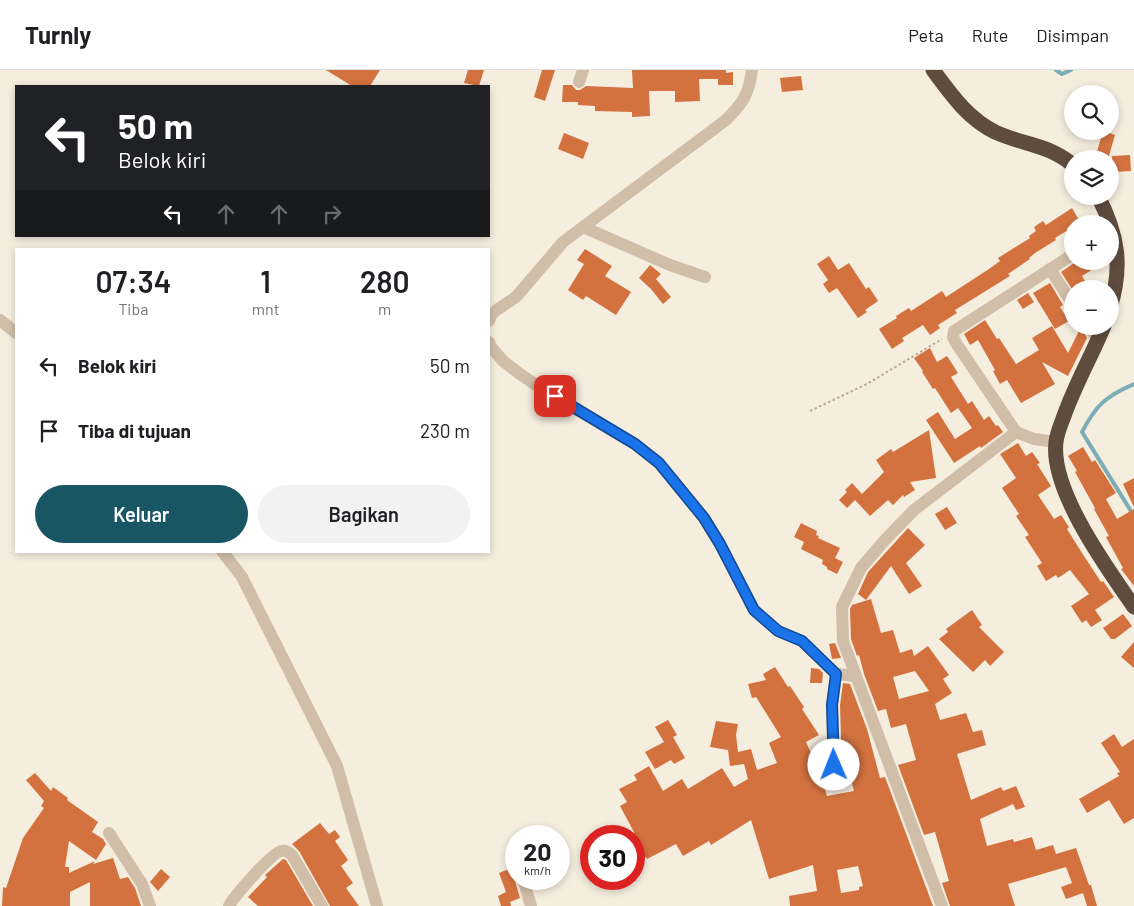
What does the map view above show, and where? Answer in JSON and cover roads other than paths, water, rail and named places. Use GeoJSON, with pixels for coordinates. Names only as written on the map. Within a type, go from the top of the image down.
{"type":"FeatureCollection","features":[{"type":"Feature","properties":{"kind":"highway"},"geometry":{"type":"LineString","coordinates":[[933,70],[954,100],[973,118],[1006,136],[1042,146],[1064,158]]}},
{"type":"Feature","properties":{"kind":"highway"},"geometry":{"type":"LineString","coordinates":[[1102,205],[1118,251],[1117,280]]}},
{"type":"Feature","properties":{"kind":"highway"},"geometry":{"type":"LineString","coordinates":[[1100,335],[1068,405],[1056,442],[1056,460],[1073,508],[1104,562],[1134,607]]}},
{"type":"Feature","properties":{"kind":"street"},"geometry":{"type":"LineString","coordinates":[[490,319],[492,314],[512,301],[523,290],[554,251],[583,227],[726,120],[746,97],[750,86],[752,70]]}},
{"type":"Feature","properties":{"kind":"street"},"geometry":{"type":"LineString","coordinates":[[583,227],[670,265],[705,277]]}},
{"type":"Feature","properties":{"kind":"street"},"geometry":{"type":"LineString","coordinates":[[1056,442],[1034,439],[1016,432],[953,338],[954,331],[1064,260]]}},
{"type":"Feature","properties":{"kind":"street"},"geometry":{"type":"LineString","coordinates":[[1050,269],[1064,290]]}},
{"type":"Feature","properties":{"kind":"street"},"geometry":{"type":"LineString","coordinates":[[0,320],[15,332]]}},
{"type":"Feature","properties":{"kind":"street"},"geometry":{"type":"LineString","coordinates":[[490,344],[502,361],[520,374],[635,444],[659,463],[704,518],[720,544],[754,610],[778,631],[802,641],[836,674],[855,676]]}},
{"type":"Feature","properties":{"kind":"street"},"geometry":{"type":"LineString","coordinates":[[942,906],[855,676],[844,641],[842,607],[861,568],[914,510],[1016,432]]}},
{"type":"Feature","properties":{"kind":"street"},"geometry":{"type":"LineString","coordinates":[[224,553],[242,577],[337,766],[377,906]]}},
{"type":"Feature","properties":{"kind":"street"},"geometry":{"type":"LineString","coordinates":[[834,785],[832,705],[836,674]]}},
{"type":"Feature","properties":{"kind":"street"},"geometry":{"type":"LineString","coordinates":[[109,833],[142,884],[150,906]]}},
{"type":"Feature","properties":{"kind":"street"},"geometry":{"type":"LineString","coordinates":[[229,906],[234,896],[274,856],[288,851],[322,906]]}},
{"type":"Feature","properties":{"kind":"street"},"geometry":{"type":"LineString","coordinates":[[527,890],[532,906]]}},
{"type":"Feature","properties":{"kind":"waterway"},"geometry":{"type":"LineString","coordinates":[[1056,70],[1062,74],[1071,70]]}},
{"type":"Feature","properties":{"kind":"waterway"},"geometry":{"type":"LineString","coordinates":[[1134,384],[1103,402],[1092,415],[1082,432],[1134,516]]}}]}
